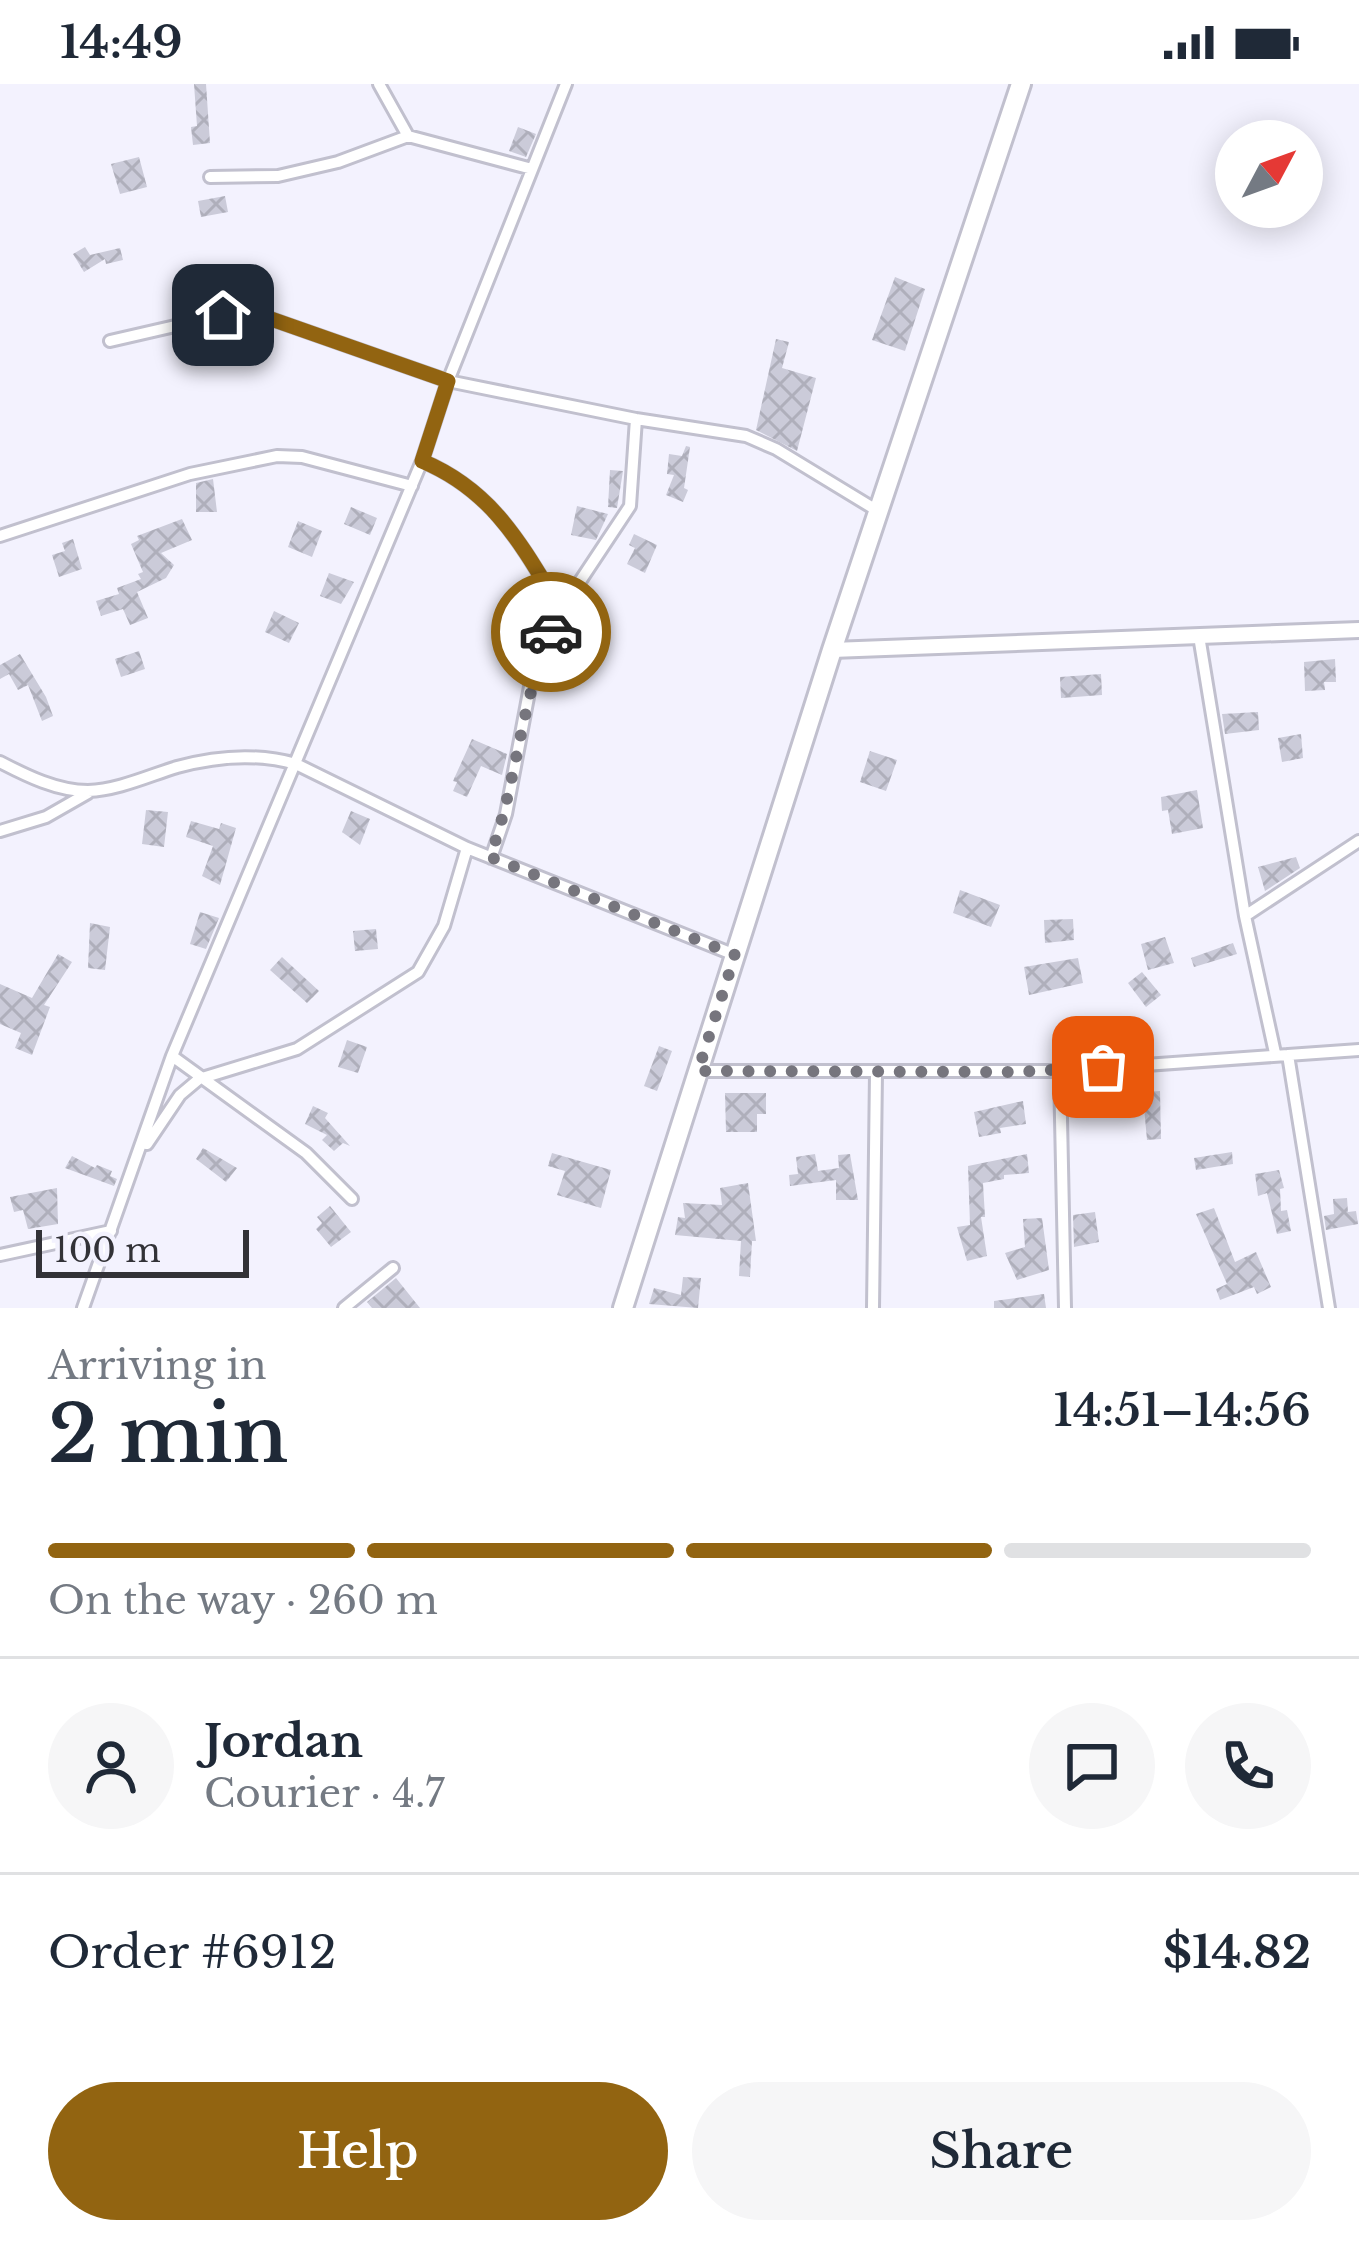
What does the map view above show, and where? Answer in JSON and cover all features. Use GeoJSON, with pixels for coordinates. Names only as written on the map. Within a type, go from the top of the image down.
{"type":"FeatureCollection","features":[{"type":"Feature","properties":{"kind":"main road"},"geometry":{"type":"LineString","coordinates":[[623,1308],[832,650],[1021,84]]}},
{"type":"Feature","properties":{"kind":"street"},"geometry":{"type":"LineString","coordinates":[[379,84],[408,136]]}},
{"type":"Feature","properties":{"kind":"street"},"geometry":{"type":"LineString","coordinates":[[83,1308],[172,1056],[412,486],[448,381],[566,84]]}},
{"type":"Feature","properties":{"kind":"street"},"geometry":{"type":"LineString","coordinates":[[210,177],[278,176],[408,136],[532,169]]}},
{"type":"Feature","properties":{"kind":"street"},"geometry":{"type":"LineString","coordinates":[[110,341],[223,315],[257,314],[448,381],[746,436],[878,511]]}},
{"type":"Feature","properties":{"kind":"street"},"geometry":{"type":"LineString","coordinates":[[490,857],[506,814],[532,676],[561,610],[630,506],[636,419]]}},
{"type":"Feature","properties":{"kind":"street"},"geometry":{"type":"LineString","coordinates":[[0,536],[190,474],[277,456],[302,457],[412,486]]}},
{"type":"Feature","properties":{"kind":"street"},"geometry":{"type":"LineString","coordinates":[[422,461],[455,475],[494,510],[561,610]]}},
{"type":"Feature","properties":{"kind":"street"},"geometry":{"type":"LineString","coordinates":[[832,650],[1359,630]]}},
{"type":"Feature","properties":{"kind":"street"},"geometry":{"type":"LineString","coordinates":[[1199,636],[1245,916],[1282,1054],[1329,1308]]}},
{"type":"Feature","properties":{"kind":"street"},"geometry":{"type":"LineString","coordinates":[[0,831],[46,817],[91,791],[227,758],[269,756],[296,764],[467,848],[735,955]]}},
{"type":"Feature","properties":{"kind":"street"},"geometry":{"type":"LineString","coordinates":[[0,762],[50,784],[91,791]]}},
{"type":"Feature","properties":{"kind":"street"},"geometry":{"type":"LineString","coordinates":[[1245,916],[1359,841]]}},
{"type":"Feature","properties":{"kind":"street"},"geometry":{"type":"LineString","coordinates":[[137,1157],[172,1104],[199,1079],[297,1049],[418,972],[444,926],[467,848]]}},
{"type":"Feature","properties":{"kind":"street"},"geometry":{"type":"LineString","coordinates":[[698,1071],[1060,1071],[1359,1050]]}},
{"type":"Feature","properties":{"kind":"street"},"geometry":{"type":"LineString","coordinates":[[172,1056],[306,1153],[352,1199]]}},
{"type":"Feature","properties":{"kind":"street"},"geometry":{"type":"LineString","coordinates":[[1060,1071],[1065,1308]]}},
{"type":"Feature","properties":{"kind":"street"},"geometry":{"type":"LineString","coordinates":[[873,1308],[877,1072]]}},
{"type":"Feature","properties":{"kind":"street"},"geometry":{"type":"LineString","coordinates":[[0,1255],[111,1231]]}},
{"type":"Feature","properties":{"kind":"street"},"geometry":{"type":"LineString","coordinates":[[344,1308],[393,1268]]}},
{"type":"Feature","properties":{"kind":"building"},"geometry":{"type":"Polygon","coordinates":[[[194,84],[206,84],[210,143],[193,145],[191,127],[197,126],[194,84]]]}},
{"type":"Feature","properties":{"kind":"building"},"geometry":{"type":"Polygon","coordinates":[[[518,127],[536,134],[526,157],[509,151],[518,127]]]}},
{"type":"Feature","properties":{"kind":"building"},"geometry":{"type":"Polygon","coordinates":[[[139,157],[147,187],[120,194],[111,164],[139,157]]]}},
{"type":"Feature","properties":{"kind":"building"},"geometry":{"type":"Polygon","coordinates":[[[225,196],[228,212],[201,217],[198,201],[225,196]]]}},
{"type":"Feature","properties":{"kind":"building"},"geometry":{"type":"Polygon","coordinates":[[[85,247],[90,255],[120,248],[123,260],[106,264],[105,259],[84,272],[73,254],[85,247]]]}},
{"type":"Feature","properties":{"kind":"building"},"geometry":{"type":"Polygon","coordinates":[[[895,277],[925,289],[905,351],[872,340],[895,277]]]}},
{"type":"Feature","properties":{"kind":"building"},"geometry":{"type":"Polygon","coordinates":[[[776,339],[789,342],[782,368],[816,378],[797,451],[756,430],[776,339]]]}},
{"type":"Feature","properties":{"kind":"building"},"geometry":{"type":"Polygon","coordinates":[[[686,446],[690,447],[684,488],[688,490],[683,502],[666,495],[674,475],[667,474],[669,454],[682,456],[686,446]]]}},
{"type":"Feature","properties":{"kind":"building"},"geometry":{"type":"Polygon","coordinates":[[[610,470],[623,471],[617,508],[608,507],[610,470]]]}},
{"type":"Feature","properties":{"kind":"building"},"geometry":{"type":"Polygon","coordinates":[[[213,479],[217,512],[196,512],[196,483],[213,479]]]}},
{"type":"Feature","properties":{"kind":"building"},"geometry":{"type":"Polygon","coordinates":[[[577,506],[608,514],[596,540],[571,535],[577,506]]]}},
{"type":"Feature","properties":{"kind":"building"},"geometry":{"type":"Polygon","coordinates":[[[351,507],[377,518],[370,535],[344,524],[351,507]]]}},
{"type":"Feature","properties":{"kind":"building"},"geometry":{"type":"Polygon","coordinates":[[[182,519],[192,540],[161,553],[174,565],[166,578],[137,592],[148,618],[130,625],[123,609],[101,616],[96,601],[119,594],[117,588],[141,579],[138,574],[143,572],[131,544],[139,540],[137,536],[182,519]]]}},
{"type":"Feature","properties":{"kind":"building"},"geometry":{"type":"Polygon","coordinates":[[[298,521],[322,531],[312,557],[288,547],[298,521]]]}},
{"type":"Feature","properties":{"kind":"building"},"geometry":{"type":"Polygon","coordinates":[[[634,534],[657,545],[645,573],[627,564],[635,548],[629,545],[634,534]]]}},
{"type":"Feature","properties":{"kind":"building"},"geometry":{"type":"Polygon","coordinates":[[[73,539],[82,569],[59,577],[52,555],[65,551],[62,543],[73,539]]]}},
{"type":"Feature","properties":{"kind":"building"},"geometry":{"type":"Polygon","coordinates":[[[329,573],[354,582],[341,604],[320,596],[329,573]]]}},
{"type":"Feature","properties":{"kind":"building"},"geometry":{"type":"Polygon","coordinates":[[[516,606],[524,635],[504,640],[496,611],[516,606]]]}},
{"type":"Feature","properties":{"kind":"building"},"geometry":{"type":"Polygon","coordinates":[[[274,611],[299,623],[289,643],[265,632],[274,611]]]}},
{"type":"Feature","properties":{"kind":"building"},"geometry":{"type":"Polygon","coordinates":[[[572,611],[592,616],[576,660],[554,654],[572,611]]]}},
{"type":"Feature","properties":{"kind":"building"},"geometry":{"type":"Polygon","coordinates":[[[139,651],[145,669],[121,677],[115,659],[139,651]]]}},
{"type":"Feature","properties":{"kind":"building"},"geometry":{"type":"Polygon","coordinates":[[[20,654],[53,716],[42,721],[28,685],[18,690],[9,674],[0,679],[0,665],[20,654]]]}},
{"type":"Feature","properties":{"kind":"building"},"geometry":{"type":"Polygon","coordinates":[[[1335,659],[1336,682],[1324,682],[1325,690],[1305,691],[1304,662],[1335,659]]]}},
{"type":"Feature","properties":{"kind":"building"},"geometry":{"type":"Polygon","coordinates":[[[1101,674],[1102,695],[1061,698],[1060,677],[1101,674]]]}},
{"type":"Feature","properties":{"kind":"building"},"geometry":{"type":"Polygon","coordinates":[[[1258,712],[1259,730],[1225,734],[1222,714],[1258,712]]]}},
{"type":"Feature","properties":{"kind":"building"},"geometry":{"type":"Polygon","coordinates":[[[1301,734],[1303,758],[1282,762],[1278,738],[1301,734]]]}},
{"type":"Feature","properties":{"kind":"building"},"geometry":{"type":"Polygon","coordinates":[[[472,739],[507,754],[502,775],[481,766],[467,797],[453,791],[457,782],[453,781],[472,739]]]}},
{"type":"Feature","properties":{"kind":"building"},"geometry":{"type":"Polygon","coordinates":[[[870,751],[897,760],[886,791],[860,782],[870,751]]]}},
{"type":"Feature","properties":{"kind":"building"},"geometry":{"type":"Polygon","coordinates":[[[1197,790],[1203,828],[1172,834],[1161,797],[1197,790]]]}},
{"type":"Feature","properties":{"kind":"building"},"geometry":{"type":"Polygon","coordinates":[[[146,810],[168,812],[164,847],[142,844],[146,810]]]}},
{"type":"Feature","properties":{"kind":"building"},"geometry":{"type":"Polygon","coordinates":[[[351,811],[370,819],[360,845],[342,832],[351,811]]]}},
{"type":"Feature","properties":{"kind":"building"},"geometry":{"type":"Polygon","coordinates":[[[191,821],[219,829],[221,823],[236,828],[220,885],[202,876],[213,846],[186,837],[191,821]]]}},
{"type":"Feature","properties":{"kind":"building"},"geometry":{"type":"Polygon","coordinates":[[[1296,857],[1300,868],[1265,891],[1258,867],[1296,857]]]}},
{"type":"Feature","properties":{"kind":"building"},"geometry":{"type":"Polygon","coordinates":[[[960,890],[1000,905],[991,927],[953,913],[960,890]]]}},
{"type":"Feature","properties":{"kind":"building"},"geometry":{"type":"Polygon","coordinates":[[[200,912],[219,918],[206,949],[190,944],[200,912]]]}},
{"type":"Feature","properties":{"kind":"building"},"geometry":{"type":"Polygon","coordinates":[[[1073,919],[1074,940],[1045,943],[1044,920],[1073,919]]]}},
{"type":"Feature","properties":{"kind":"building"},"geometry":{"type":"Polygon","coordinates":[[[90,923],[110,927],[105,970],[88,968],[90,923]]]}},
{"type":"Feature","properties":{"kind":"building"},"geometry":{"type":"Polygon","coordinates":[[[376,929],[378,949],[355,951],[353,931],[376,929]]]}},
{"type":"Feature","properties":{"kind":"building"},"geometry":{"type":"Polygon","coordinates":[[[1165,937],[1174,963],[1148,970],[1141,944],[1165,937]]]}},
{"type":"Feature","properties":{"kind":"building"},"geometry":{"type":"Polygon","coordinates":[[[1233,943],[1237,954],[1194,967],[1191,958],[1233,943]]]}},
{"type":"Feature","properties":{"kind":"building"},"geometry":{"type":"Polygon","coordinates":[[[58,954],[72,962],[44,1005],[50,1007],[32,1055],[15,1048],[21,1033],[0,1024],[0,984],[32,998],[58,954]]]}},
{"type":"Feature","properties":{"kind":"building"},"geometry":{"type":"Polygon","coordinates":[[[282,957],[319,991],[307,1003],[270,970],[282,957]]]}},
{"type":"Feature","properties":{"kind":"building"},"geometry":{"type":"Polygon","coordinates":[[[1078,958],[1083,983],[1029,995],[1024,967],[1078,958]]]}},
{"type":"Feature","properties":{"kind":"building"},"geometry":{"type":"Polygon","coordinates":[[[1142,972],[1161,995],[1146,1007],[1128,983],[1142,972]]]}},
{"type":"Feature","properties":{"kind":"building"},"geometry":{"type":"Polygon","coordinates":[[[347,1040],[367,1047],[358,1073],[338,1067],[347,1040]]]}},
{"type":"Feature","properties":{"kind":"building"},"geometry":{"type":"Polygon","coordinates":[[[659,1046],[672,1051],[657,1091],[644,1086],[659,1046]]]}},
{"type":"Feature","properties":{"kind":"building"},"geometry":{"type":"Polygon","coordinates":[[[1135,1089],[1136,1093],[1160,1091],[1161,1139],[1147,1140],[1144,1107],[1117,1108],[1117,1090],[1135,1089]]]}},
{"type":"Feature","properties":{"kind":"building"},"geometry":{"type":"Polygon","coordinates":[[[725,1093],[766,1093],[766,1114],[757,1114],[757,1132],[726,1132],[725,1093]]]}},
{"type":"Feature","properties":{"kind":"building"},"geometry":{"type":"Polygon","coordinates":[[[1023,1101],[1026,1124],[979,1137],[974,1112],[1023,1101]]]}},
{"type":"Feature","properties":{"kind":"building"},"geometry":{"type":"Polygon","coordinates":[[[313,1106],[328,1113],[325,1118],[350,1146],[343,1143],[334,1151],[322,1140],[327,1135],[305,1124],[313,1106]]]}},
{"type":"Feature","properties":{"kind":"building"},"geometry":{"type":"Polygon","coordinates":[[[203,1148],[237,1168],[226,1182],[196,1159],[203,1148]]]}},
{"type":"Feature","properties":{"kind":"building"},"geometry":{"type":"Polygon","coordinates":[[[1232,1152],[1233,1164],[1196,1170],[1194,1158],[1232,1152]]]}},
{"type":"Feature","properties":{"kind":"building"},"geometry":{"type":"Polygon","coordinates":[[[552,1153],[611,1170],[601,1208],[557,1195],[565,1171],[548,1166],[552,1153]]]}},
{"type":"Feature","properties":{"kind":"building"},"geometry":{"type":"Polygon","coordinates":[[[815,1154],[818,1171],[839,1168],[838,1155],[850,1154],[858,1200],[836,1200],[836,1180],[790,1186],[789,1175],[798,1174],[796,1157],[815,1154]]]}},
{"type":"Feature","properties":{"kind":"building"},"geometry":{"type":"Polygon","coordinates":[[[1027,1154],[1029,1173],[983,1183],[985,1217],[981,1217],[987,1256],[967,1261],[957,1227],[970,1225],[968,1166],[1027,1154]]]}},
{"type":"Feature","properties":{"kind":"building"},"geometry":{"type":"Polygon","coordinates":[[[72,1156],[112,1171],[110,1176],[117,1179],[114,1186],[65,1168],[72,1156]]]}},
{"type":"Feature","properties":{"kind":"building"},"geometry":{"type":"Polygon","coordinates":[[[1279,1170],[1284,1188],[1280,1189],[1281,1211],[1287,1210],[1291,1231],[1277,1234],[1267,1193],[1258,1196],[1255,1174],[1279,1170]]]}},
{"type":"Feature","properties":{"kind":"building"},"geometry":{"type":"Polygon","coordinates":[[[748,1183],[756,1241],[752,1241],[750,1277],[739,1276],[741,1241],[675,1235],[678,1217],[685,1218],[683,1203],[722,1205],[720,1188],[748,1183]]]}},
{"type":"Feature","properties":{"kind":"building"},"geometry":{"type":"Polygon","coordinates":[[[57,1188],[58,1224],[28,1229],[23,1210],[14,1212],[10,1197],[57,1188]]]}},
{"type":"Feature","properties":{"kind":"building"},"geometry":{"type":"Polygon","coordinates":[[[1347,1198],[1348,1212],[1356,1211],[1358,1224],[1326,1230],[1324,1216],[1334,1214],[1333,1199],[1347,1198]]]}},
{"type":"Feature","properties":{"kind":"building"},"geometry":{"type":"Polygon","coordinates":[[[330,1206],[351,1232],[331,1247],[316,1229],[322,1223],[317,1217],[330,1206]]]}},
{"type":"Feature","properties":{"kind":"building"},"geometry":{"type":"Polygon","coordinates":[[[1214,1208],[1235,1262],[1256,1252],[1271,1287],[1257,1294],[1254,1287],[1220,1300],[1216,1289],[1227,1284],[1196,1214],[1214,1208]]]}},
{"type":"Feature","properties":{"kind":"building"},"geometry":{"type":"Polygon","coordinates":[[[1095,1212],[1099,1242],[1074,1247],[1073,1215],[1095,1212]]]}},
{"type":"Feature","properties":{"kind":"building"},"geometry":{"type":"Polygon","coordinates":[[[1042,1218],[1049,1270],[1017,1280],[1005,1253],[1025,1247],[1023,1219],[1042,1218]]]}},
{"type":"Feature","properties":{"kind":"building"},"geometry":{"type":"Polygon","coordinates":[[[683,1277],[701,1278],[698,1308],[649,1304],[654,1288],[681,1295],[683,1277]]]}},
{"type":"Feature","properties":{"kind":"building"},"geometry":{"type":"Polygon","coordinates":[[[396,1278],[420,1308],[372,1308],[367,1302],[396,1278]]]}},
{"type":"Feature","properties":{"kind":"building"},"geometry":{"type":"Polygon","coordinates":[[[1044,1294],[1046,1308],[994,1308],[994,1301],[1044,1294]]]}},
{"type":"Feature","properties":{"kind":"way so far"},"geometry":{"type":"LineString","coordinates":[[551,632],[532,676],[506,814],[490,857],[735,955],[698,1071],[1014,1072],[1103,1067]]}},
{"type":"Feature","properties":{"kind":"route"},"geometry":{"type":"LineString","coordinates":[[223,315],[257,314],[448,381],[422,461],[474,489],[517,538],[561,610],[551,632]]}}]}
